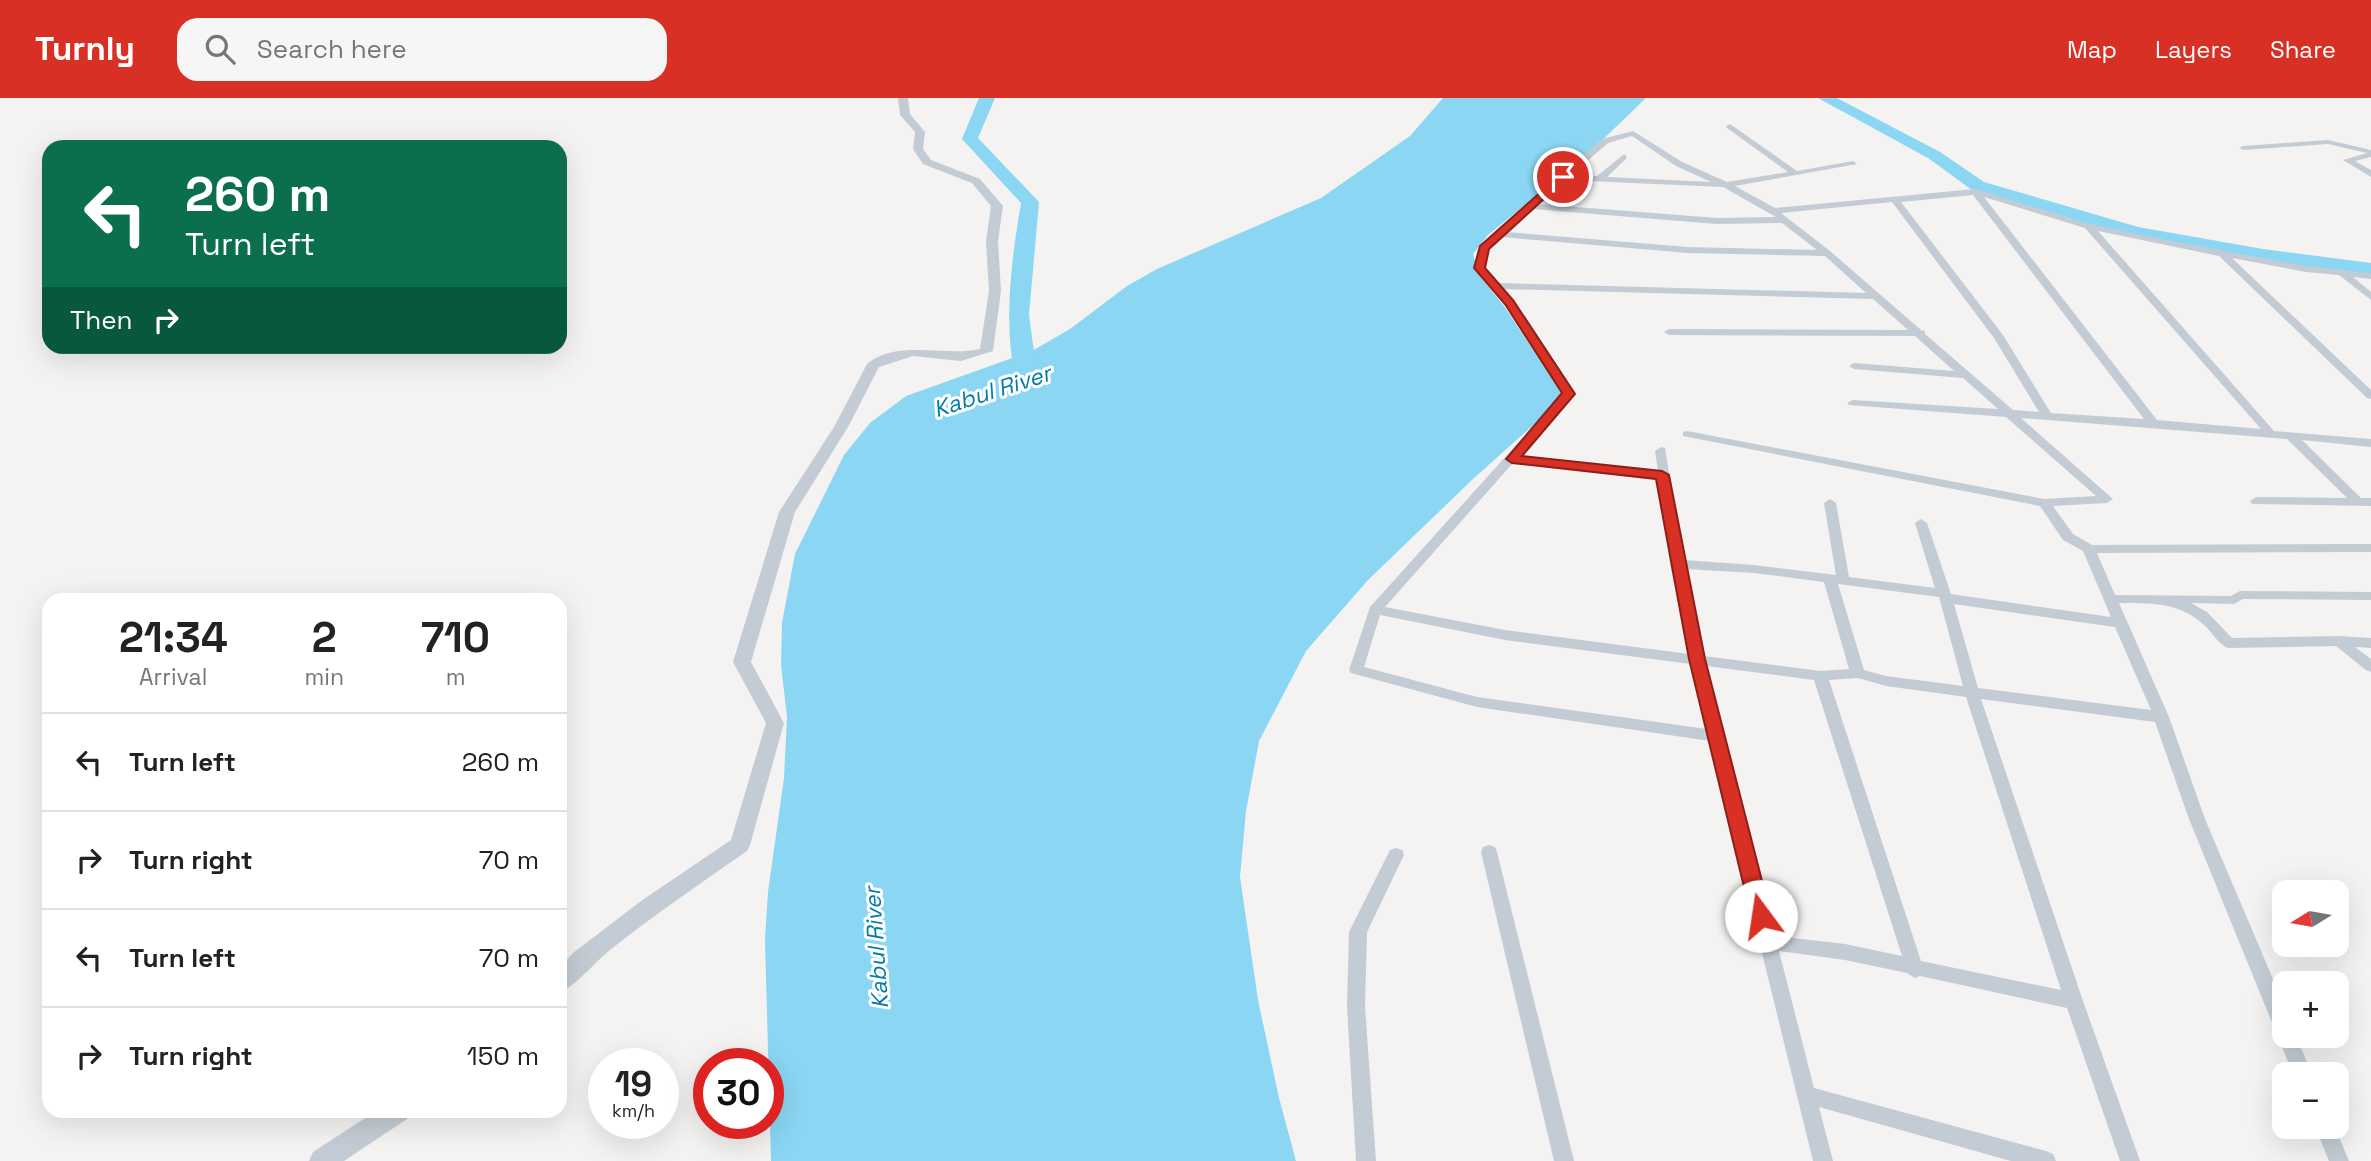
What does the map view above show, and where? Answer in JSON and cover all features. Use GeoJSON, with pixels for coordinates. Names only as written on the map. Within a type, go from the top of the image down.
{"type":"FeatureCollection","features":[{"type":"Feature","properties":{"kind":"street"},"geometry":{"type":"LineString","coordinates":[[567,975],[581,960],[649,907],[740,845],[775,723],[742,662],[787,512],[841,427],[874,364],[912,352],[961,357],[986,351],[995,291],[992,241],[997,206],[976,181],[927,162],[918,149],[920,132],[905,115],[902,98]]}},
{"type":"Feature","properties":{"kind":"street"},"geometry":{"type":"LineString","coordinates":[[1730,126],[1796,174]]}},
{"type":"Feature","properties":{"kind":"street"},"geometry":{"type":"LineString","coordinates":[[1687,434],[2044,503],[2106,499],[1921,333],[1773,211],[1727,185],[1679,164],[1633,133],[1605,141],[1483,248],[1479,268],[1509,303],[1568,394],[1375,610],[1356,670],[1477,702],[1716,736]]}},
{"type":"Feature","properties":{"kind":"street"},"geometry":{"type":"LineString","coordinates":[[2243,148],[2328,142],[2371,154]]}},
{"type":"Feature","properties":{"kind":"street"},"geometry":{"type":"LineString","coordinates":[[2371,154],[2347,160],[2371,174]]}},
{"type":"Feature","properties":{"kind":"street"},"geometry":{"type":"LineString","coordinates":[[1598,180],[1623,158]]}},
{"type":"Feature","properties":{"kind":"street"},"geometry":{"type":"LineString","coordinates":[[1563,177],[1727,185],[1853,164]]}},
{"type":"Feature","properties":{"kind":"street"},"geometry":{"type":"LineString","coordinates":[[1773,211],[1975,192],[2088,226],[2223,255],[2371,276]]}},
{"type":"Feature","properties":{"kind":"street"},"geometry":{"type":"LineString","coordinates":[[1975,192],[2153,423]]}},
{"type":"Feature","properties":{"kind":"street"},"geometry":{"type":"LineString","coordinates":[[1895,200],[1999,337],[2047,415]]}},
{"type":"Feature","properties":{"kind":"street"},"geometry":{"type":"LineString","coordinates":[[1531,206],[1717,221],[1784,220]]}},
{"type":"Feature","properties":{"kind":"street"},"geometry":{"type":"LineString","coordinates":[[2088,226],[2124,262],[2191,345],[2272,435]]}},
{"type":"Feature","properties":{"kind":"street"},"geometry":{"type":"LineString","coordinates":[[1498,233],[1688,250],[1827,253]]}},
{"type":"Feature","properties":{"kind":"street"},"geometry":{"type":"LineString","coordinates":[[2223,255],[2371,396]]}},
{"type":"Feature","properties":{"kind":"street"},"geometry":{"type":"LineString","coordinates":[[2342,273],[2371,297]]}},
{"type":"Feature","properties":{"kind":"street"},"geometry":{"type":"LineString","coordinates":[[1495,286],[1877,296]]}},
{"type":"Feature","properties":{"kind":"street"},"geometry":{"type":"LineString","coordinates":[[1669,332],[1921,333]]}},
{"type":"Feature","properties":{"kind":"street"},"geometry":{"type":"LineString","coordinates":[[1854,366],[1968,374]]}},
{"type":"Feature","properties":{"kind":"street"},"geometry":{"type":"LineString","coordinates":[[1853,403],[2015,416],[2047,415],[2153,423],[2371,443]]}},
{"type":"Feature","properties":{"kind":"street"},"geometry":{"type":"LineString","coordinates":[[2292,437],[2365,502]]}},
{"type":"Feature","properties":{"kind":"street"},"geometry":{"type":"LineString","coordinates":[[1661,451],[1662,475],[1677,564],[1697,659],[1808,1095],[1822,1161]]}},
{"type":"Feature","properties":{"kind":"street"},"geometry":{"type":"LineString","coordinates":[[1512,459],[1662,475]]}},
{"type":"Feature","properties":{"kind":"street"},"geometry":{"type":"LineString","coordinates":[[2256,501],[2365,502]]}},
{"type":"Feature","properties":{"kind":"street"},"geometry":{"type":"LineString","coordinates":[[1830,503],[1837,580],[1858,673]]}},
{"type":"Feature","properties":{"kind":"street"},"geometry":{"type":"LineString","coordinates":[[2044,503],[2068,537],[2089,549],[2371,548]]}},
{"type":"Feature","properties":{"kind":"street"},"geometry":{"type":"LineString","coordinates":[[1921,523],[1945,595],[1972,693],[2074,1002],[2130,1161]]}},
{"type":"Feature","properties":{"kind":"street"},"geometry":{"type":"LineString","coordinates":[[2089,549],[2161,716],[2197,819],[2272,999]]}},
{"type":"Feature","properties":{"kind":"street"},"geometry":{"type":"LineString","coordinates":[[1677,564],[1754,569],[1837,580],[2121,623]]}},
{"type":"Feature","properties":{"kind":"street"},"geometry":{"type":"LineString","coordinates":[[2110,599],[2234,600],[2240,595],[2371,596]]}},
{"type":"Feature","properties":{"kind":"street"},"geometry":{"type":"LineString","coordinates":[[2171,598],[2208,618],[2228,643],[2371,643]]}},
{"type":"Feature","properties":{"kind":"street"},"geometry":{"type":"LineString","coordinates":[[1375,610],[1505,635],[1820,676],[1858,673],[1886,681],[2161,716]]}},
{"type":"Feature","properties":{"kind":"street"},"geometry":{"type":"LineString","coordinates":[[2339,641],[2371,667]]}},
{"type":"Feature","properties":{"kind":"street"},"geometry":{"type":"LineString","coordinates":[[1820,676],[1915,970]]}},
{"type":"Feature","properties":{"kind":"street"},"geometry":{"type":"LineString","coordinates":[[1489,852],[1564,1161]]}},
{"type":"Feature","properties":{"kind":"street"},"geometry":{"type":"LineString","coordinates":[[1366,1161],[1356,1006],[1358,932],[1396,855]]}},
{"type":"Feature","properties":{"kind":"street"},"geometry":{"type":"LineString","coordinates":[[1768,942],[1845,952],[1915,970],[2074,1002]]}},
{"type":"Feature","properties":{"kind":"street"},"geometry":{"type":"LineString","coordinates":[[1808,1095],[2046,1161]]}},
{"type":"Feature","properties":{"kind":"street"},"geometry":{"type":"LineString","coordinates":[[322,1161],[387,1118]]}},
{"type":"Feature","properties":{"kind":"street"},"geometry":{"type":"LineString","coordinates":[[2330,1139],[2339,1161]]}},
{"type":"Feature","properties":{"kind":"water","name":"Kabul River"},"geometry":{"type":"Polygon","coordinates":[[[1443,98],[1646,98],[1595,147],[1488,235],[1473,254],[1478,274],[1504,306],[1562,394],[1558,403],[1473,479],[1368,580],[1306,651],[1259,741],[1246,811],[1240,877],[1258,1000],[1296,1161],[771,1161],[770,1139],[784,1139],[784,1048],[768,1048],[765,939],[768,892],[784,778],[787,717],[781,665],[782,623],[795,554],[844,455],[870,423],[906,396],[1032,351],[1070,329],[1127,286],[1157,269],[1321,198],[1410,136],[1443,98]]]}},
{"type":"Feature","properties":{"kind":"waterway","name":"Kabul River"},"geometry":{"type":"LineString","coordinates":[[987,98],[970,139],[1030,202],[1019,292],[1019,338],[1027,382]]}},
{"type":"Feature","properties":{"kind":"waterway"},"geometry":{"type":"LineString","coordinates":[[1826,98],[1934,155],[1978,186],[2136,232],[2263,255],[2371,269]]}},
{"type":"Feature","properties":{"kind":"route"},"geometry":{"type":"LineString","coordinates":[[1563,177],[1483,248],[1479,268],[1509,303],[1568,394],[1512,459],[1662,475],[1697,659],[1761,916]]}}]}
